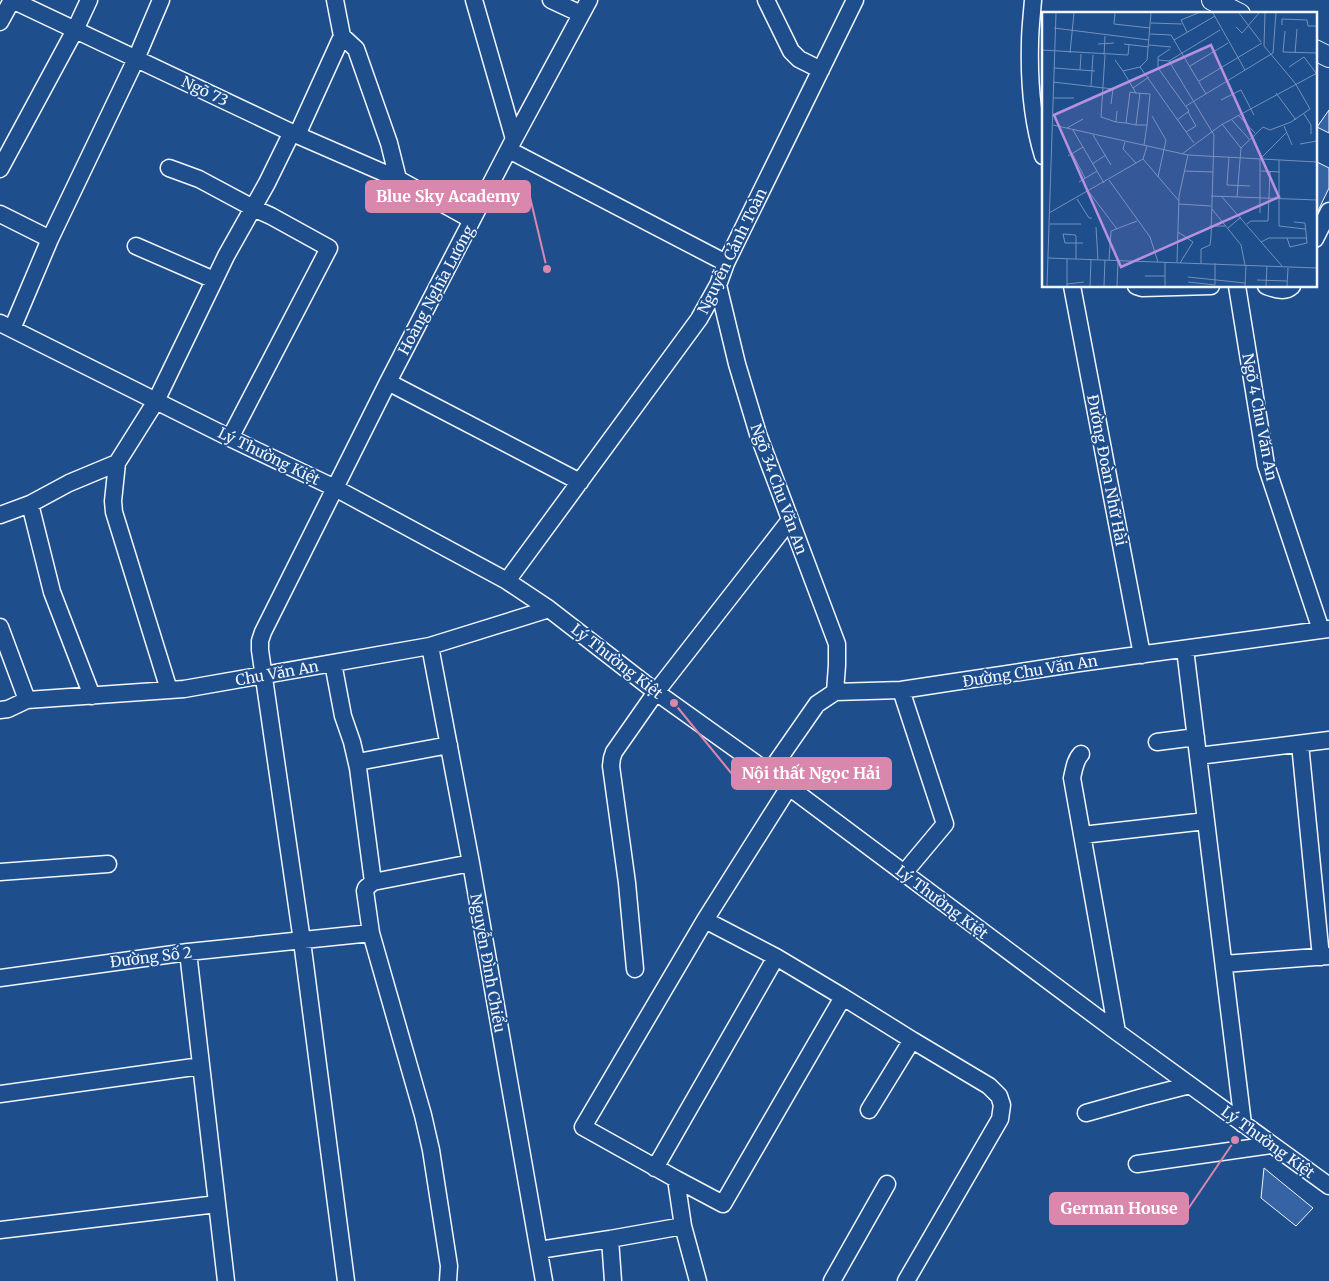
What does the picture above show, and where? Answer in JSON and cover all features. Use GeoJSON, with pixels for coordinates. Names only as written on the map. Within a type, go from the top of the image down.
{"type":"FeatureCollection","features":[{"type":"Feature","properties":{"kind":"main road"},"geometry":{"type":"LineString","coordinates":[[1212,0],[1236,12]]}},
{"type":"Feature","properties":{"kind":"main road"},"geometry":{"type":"LineString","coordinates":[[1316,50],[1329,57]]}},
{"type":"Feature","properties":{"kind":"street"},"geometry":{"type":"LineString","coordinates":[[0,22],[12,0]]}},
{"type":"Feature","properties":{"kind":"street","name":"Ngõ 73"},"geometry":{"type":"LineString","coordinates":[[12,0],[295,133],[398,179],[472,220]]}},
{"type":"Feature","properties":{"kind":"street"},"geometry":{"type":"LineString","coordinates":[[0,169],[75,30],[89,0]]}},
{"type":"Feature","properties":{"kind":"street"},"geometry":{"type":"LineString","coordinates":[[4,330],[50,239],[136,59],[161,0]]}},
{"type":"Feature","properties":{"kind":"street"},"geometry":{"type":"LineString","coordinates":[[335,0],[342,36],[356,49],[389,143],[398,179]]}},
{"type":"Feature","properties":{"kind":"street"},"geometry":{"type":"LineString","coordinates":[[474,0],[512,144],[726,263]]}},
{"type":"Feature","properties":{"kind":"street"},"geometry":{"type":"LineString","coordinates":[[551,0],[585,7]]}},
{"type":"Feature","properties":{"kind":"street"},"geometry":{"type":"LineString","coordinates":[[766,0],[791,51],[799,59],[821,70]]}},
{"type":"Feature","properties":{"kind":"street","name":"Nguyễn Cảnh Toàn"},"geometry":{"type":"LineString","coordinates":[[507,581],[698,320],[718,285],[726,263],[855,0]]}},
{"type":"Feature","properties":{"kind":"street"},"geometry":{"type":"LineString","coordinates":[[1033,0],[1030,43],[1031,84],[1035,122],[1042,152]]}},
{"type":"Feature","properties":{"kind":"street","name":"Hoàng Nghĩa Lương"},"geometry":{"type":"LineString","coordinates":[[346,1281],[302,941],[260,641],[388,382],[585,7]]}},
{"type":"Feature","properties":{"kind":"street"},"geometry":{"type":"LineString","coordinates":[[169,690],[114,512],[113,501],[117,463],[156,402],[226,256],[295,133],[342,36]]}},
{"type":"Feature","properties":{"kind":"street"},"geometry":{"type":"LineString","coordinates":[[169,168],[199,179],[329,248],[230,438]]}},
{"type":"Feature","properties":{"kind":"street"},"geometry":{"type":"LineString","coordinates":[[1316,237],[1329,211]]}},
{"type":"Feature","properties":{"kind":"street"},"geometry":{"type":"LineString","coordinates":[[0,214],[50,239]]}},
{"type":"Feature","properties":{"kind":"street"},"geometry":{"type":"LineString","coordinates":[[136,246],[214,280]]}},
{"type":"Feature","properties":{"kind":"street","name":"Ngõ 34 Chu Văn An"},"geometry":{"type":"LineString","coordinates":[[718,285],[737,364],[758,434],[837,644],[835,692]]}},
{"type":"Feature","properties":{"kind":"street","name":"Đường Đoàn Nhữ Hài"},"geometry":{"type":"LineString","coordinates":[[1072,288],[1142,654]]}},
{"type":"Feature","properties":{"kind":"street","name":"Ngõ 4 Chu Văn An"},"geometry":{"type":"LineString","coordinates":[[1237,288],[1266,465],[1325,630]]}},
{"type":"Feature","properties":{"kind":"street"},"geometry":{"type":"LineString","coordinates":[[1275,288],[1284,290],[1290,288]]}},
{"type":"Feature","properties":{"kind":"street","name":"Lý Thường Kiệt"},"geometry":{"type":"LineString","coordinates":[[4,330],[335,488],[507,581],[549,609],[656,692],[769,773],[1117,1032],[1329,1186]]}},
{"type":"Feature","properties":{"kind":"street"},"geometry":{"type":"LineString","coordinates":[[388,382],[580,482]]}},
{"type":"Feature","properties":{"kind":"street"},"geometry":{"type":"LineString","coordinates":[[0,516],[30,504],[69,483],[117,463]]}},
{"type":"Feature","properties":{"kind":"street"},"geometry":{"type":"LineString","coordinates":[[30,504],[52,592],[92,696]]}},
{"type":"Feature","properties":{"kind":"street"},"geometry":{"type":"LineString","coordinates":[[635,969],[627,883],[611,766],[614,752],[656,692],[790,520]]}},
{"type":"Feature","properties":{"kind":"street","name":"Chu Văn An"},"geometry":{"type":"LineString","coordinates":[[0,710],[8,709],[27,700],[184,689],[430,646],[549,609]]}},
{"type":"Feature","properties":{"kind":"street"},"geometry":{"type":"LineString","coordinates":[[0,627],[27,700]]}},
{"type":"Feature","properties":{"kind":"street","name":"Đường Chu Văn An"},"geometry":{"type":"LineString","coordinates":[[835,692],[901,690],[1142,654],[1325,630]]}},
{"type":"Feature","properties":{"kind":"street","name":"Nguyễn Đình Chiểu"},"geometry":{"type":"LineString","coordinates":[[430,646],[471,863],[544,1281]]}},
{"type":"Feature","properties":{"kind":"street"},"geometry":{"type":"LineString","coordinates":[[1186,649],[1243,1124]]}},
{"type":"Feature","properties":{"kind":"street"},"geometry":{"type":"LineString","coordinates":[[333,663],[343,716],[358,768],[373,882]]}},
{"type":"Feature","properties":{"kind":"street"},"geometry":{"type":"LineString","coordinates":[[901,690],[945,824],[904,873]]}},
{"type":"Feature","properties":{"kind":"street"},"geometry":{"type":"LineString","coordinates":[[769,773],[817,704],[835,692]]}},
{"type":"Feature","properties":{"kind":"street"},"geometry":{"type":"LineString","coordinates":[[1157,742],[1196,737]]}},
{"type":"Feature","properties":{"kind":"street"},"geometry":{"type":"LineString","coordinates":[[1198,756],[1329,740]]}},
{"type":"Feature","properties":{"kind":"street"},"geometry":{"type":"LineString","coordinates":[[1224,964],[1325,956],[1300,744]]}},
{"type":"Feature","properties":{"kind":"street"},"geometry":{"type":"LineString","coordinates":[[358,768],[363,761],[449,745]]}},
{"type":"Feature","properties":{"kind":"street"},"geometry":{"type":"LineString","coordinates":[[1081,754],[1075,765],[1072,778],[1117,1032]]}},
{"type":"Feature","properties":{"kind":"street"},"geometry":{"type":"LineString","coordinates":[[788,787],[706,920],[583,1127],[676,1180],[723,1204],[843,997]]}},
{"type":"Feature","properties":{"kind":"street"},"geometry":{"type":"LineString","coordinates":[[1082,835],[1206,820]]}},
{"type":"Feature","properties":{"kind":"street"},"geometry":{"type":"LineString","coordinates":[[448,1281],[449,1266],[431,1150],[423,1115],[371,933],[365,891],[373,882],[471,863]]}},
{"type":"Feature","properties":{"kind":"street"},"geometry":{"type":"LineString","coordinates":[[0,872],[108,864]]}},
{"type":"Feature","properties":{"kind":"street"},"geometry":{"type":"LineString","coordinates":[[706,920],[776,957],[843,997],[989,1086],[1000,1096],[1002,1105],[1000,1119],[906,1281]]}},
{"type":"Feature","properties":{"kind":"street","name":"Đường Số 2"},"geometry":{"type":"LineString","coordinates":[[0,978],[188,952],[371,933]]}},
{"type":"Feature","properties":{"kind":"street"},"geometry":{"type":"LineString","coordinates":[[188,952],[226,1281]]}},
{"type":"Feature","properties":{"kind":"street"},"geometry":{"type":"LineString","coordinates":[[655,1168],[776,957]]}},
{"type":"Feature","properties":{"kind":"street"},"geometry":{"type":"LineString","coordinates":[[869,1110],[912,1040]]}},
{"type":"Feature","properties":{"kind":"street"},"geometry":{"type":"LineString","coordinates":[[0,1094],[201,1066]]}},
{"type":"Feature","properties":{"kind":"street"},"geometry":{"type":"LineString","coordinates":[[1086,1113],[1190,1085]]}},
{"type":"Feature","properties":{"kind":"street"},"geometry":{"type":"LineString","coordinates":[[1137,1164],[1272,1145]]}},
{"type":"Feature","properties":{"kind":"street"},"geometry":{"type":"LineString","coordinates":[[676,1180],[683,1226],[698,1281]]}},
{"type":"Feature","properties":{"kind":"street"},"geometry":{"type":"LineString","coordinates":[[832,1281],[887,1184]]}},
{"type":"Feature","properties":{"kind":"street"},"geometry":{"type":"LineString","coordinates":[[0,1230],[217,1204]]}},
{"type":"Feature","properties":{"kind":"street"},"geometry":{"type":"LineString","coordinates":[[539,1250],[610,1240],[683,1226]]}},
{"type":"Feature","properties":{"kind":"street"},"geometry":{"type":"LineString","coordinates":[[610,1240],[612,1281]]}},
{"type":"Feature","properties":{"kind":"building"},"geometry":{"type":"Polygon","coordinates":[[[1329,110],[1329,133],[1317,127],[1329,110]]]}},
{"type":"Feature","properties":{"kind":"building"},"geometry":{"type":"Polygon","coordinates":[[[1316,162],[1329,168],[1329,188],[1316,215],[1316,162]]]}},
{"type":"Feature","properties":{"kind":"building"},"geometry":{"type":"Polygon","coordinates":[[[1264,1168],[1313,1208],[1296,1226],[1261,1198],[1264,1168]]]}},
{"type":"Feature","properties":{"kind":"place","name":"Blue Sky Academy"},"geometry":{"type":"Point","coordinates":[547,269]}},
{"type":"Feature","properties":{"kind":"place","name":"Nội thất Ngọc Hải"},"geometry":{"type":"Point","coordinates":[674,703]}},
{"type":"Feature","properties":{"kind":"place","name":"German House"},"geometry":{"type":"Point","coordinates":[1235,1140]}}]}
